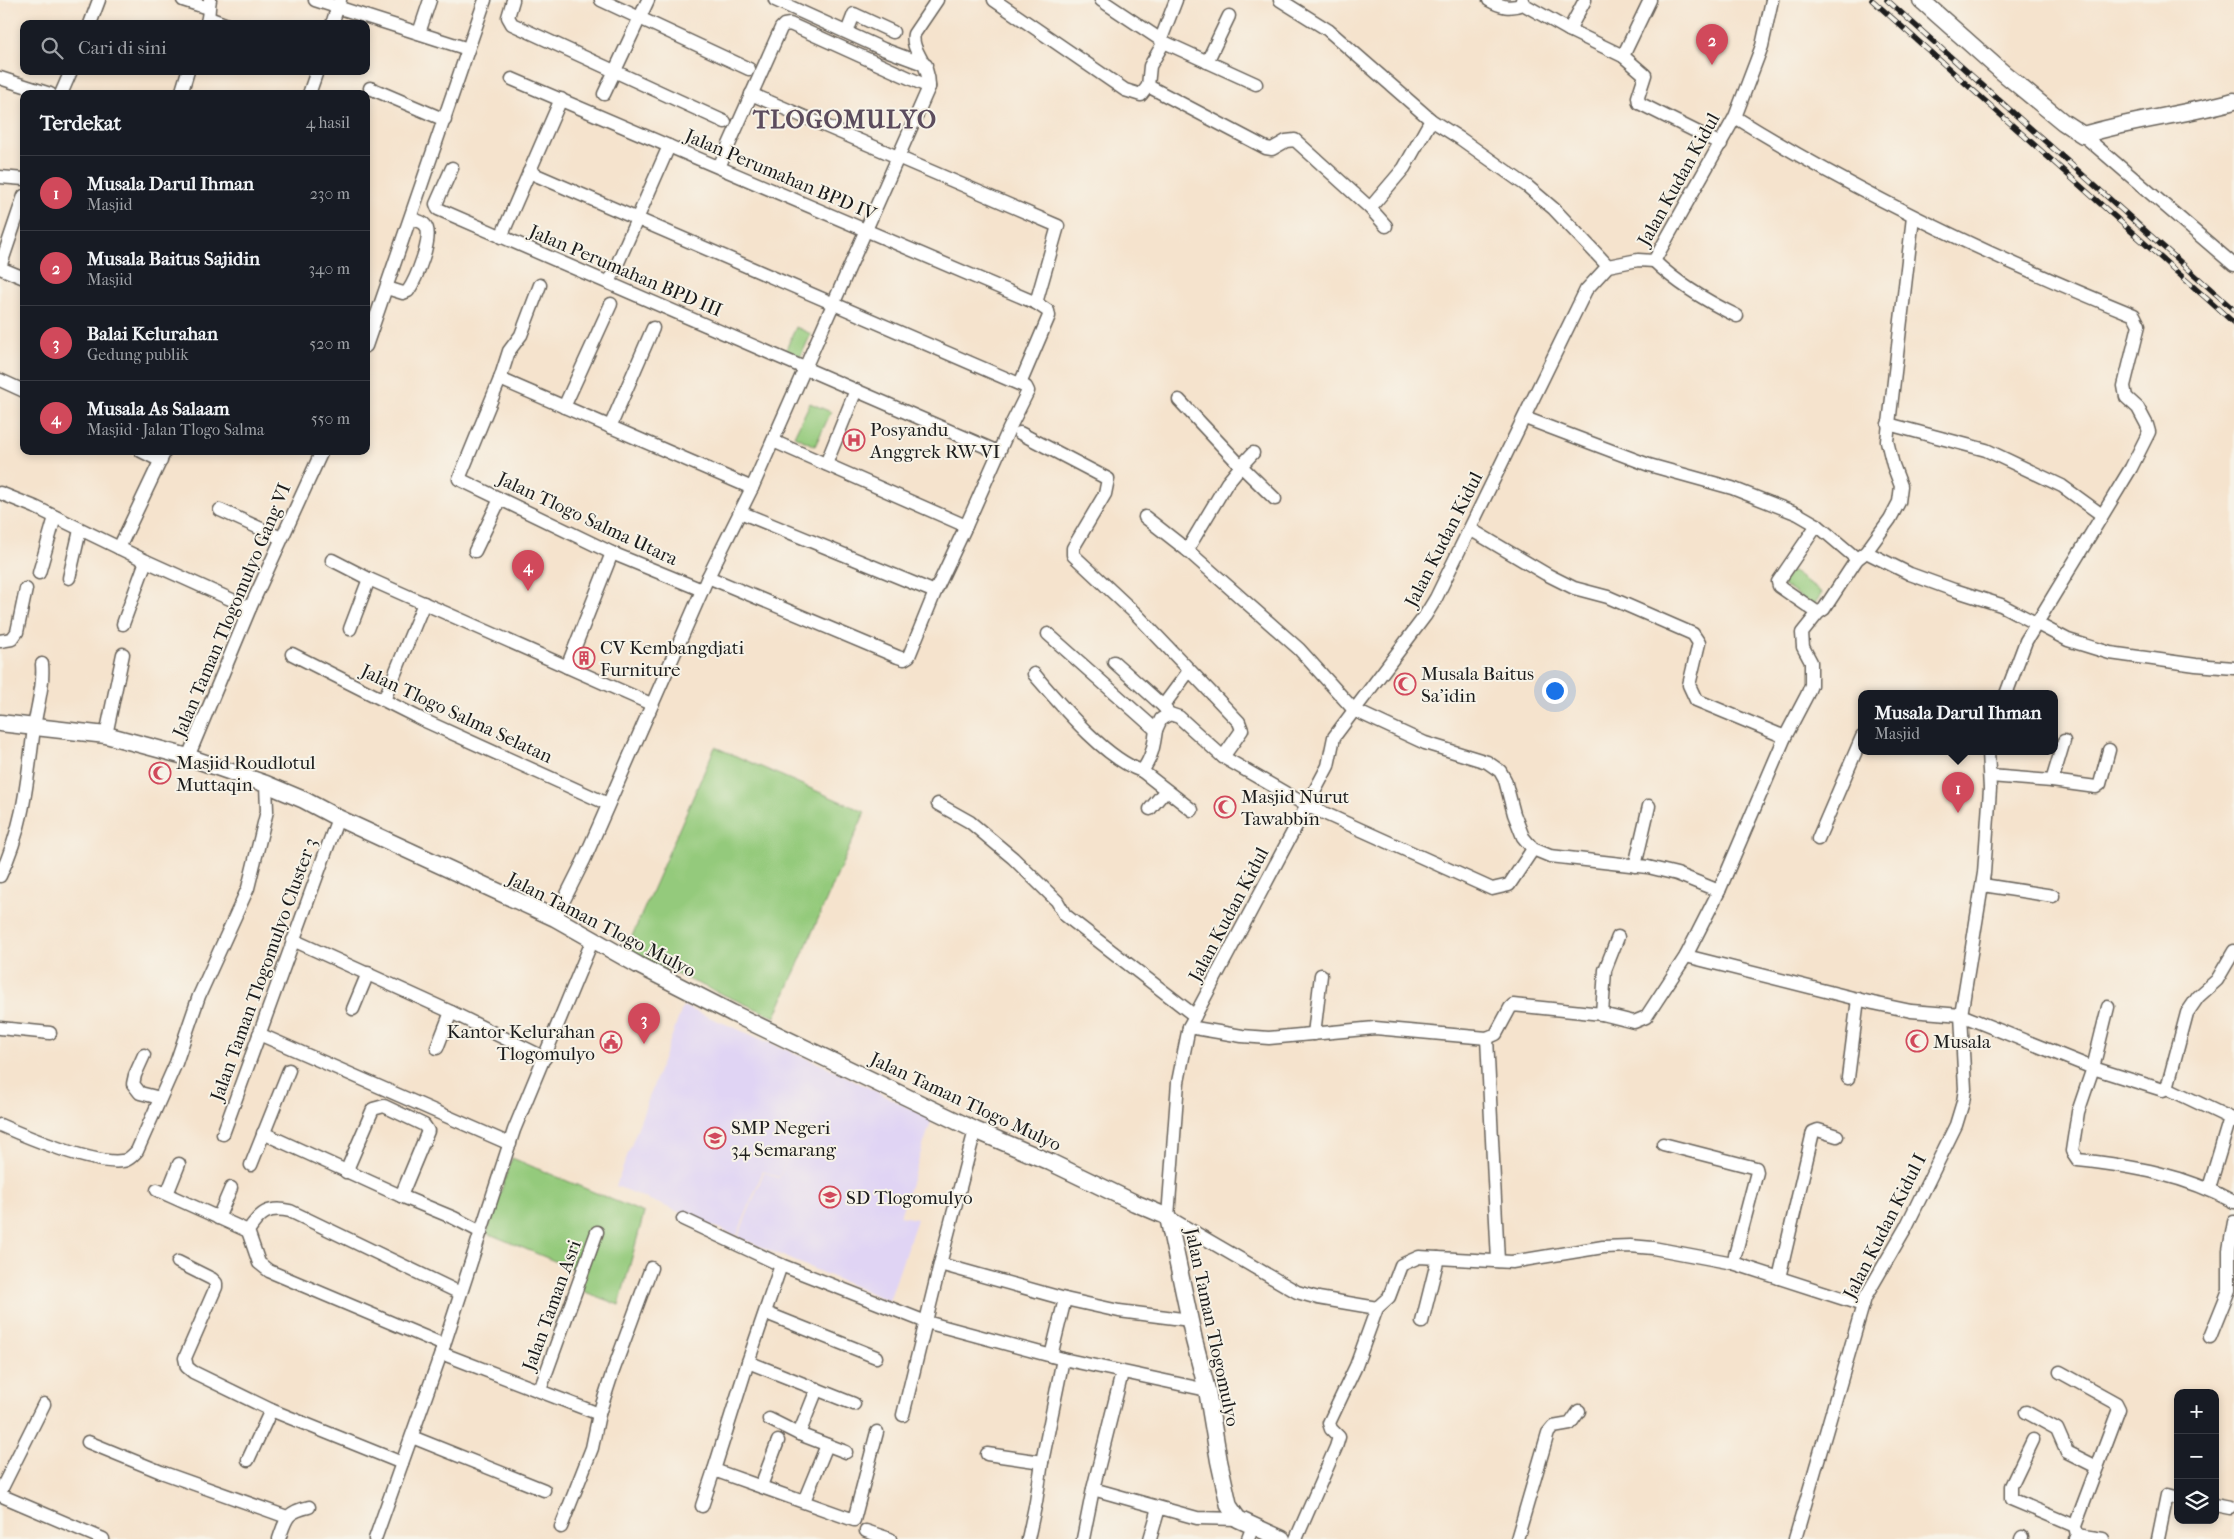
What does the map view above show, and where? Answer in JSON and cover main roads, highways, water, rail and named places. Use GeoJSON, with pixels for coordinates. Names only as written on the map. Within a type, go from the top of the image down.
{"type":"FeatureCollection","features":[{"type":"Feature","properties":{"kind":"railway"},"geometry":{"type":"LineString","coordinates":[[1872,0],[2234,323]]}},
{"type":"Feature","properties":{"kind":"railway"},"geometry":{"type":"LineString","coordinates":[[1887,0],[2234,310]]}},
{"type":"Feature","properties":{"kind":"place","name":"Musala Baitus Sajidin"},"geometry":{"type":"Point","coordinates":[1712,65]}},
{"type":"Feature","properties":{"kind":"place","name":"Posyandu Anggrek RW VI"},"geometry":{"type":"Point","coordinates":[854,440]}},
{"type":"Feature","properties":{"kind":"place","name":"Musala As Salaam"},"geometry":{"type":"Point","coordinates":[528,591]}},
{"type":"Feature","properties":{"kind":"place","name":"CV Kembangdjati Furniture"},"geometry":{"type":"Point","coordinates":[584,658]}},
{"type":"Feature","properties":{"kind":"place","name":"Musala Baitus Sa'idin"},"geometry":{"type":"Point","coordinates":[1405,684]}},
{"type":"Feature","properties":{"kind":"place","name":"Masjid Roudlotul Muttaqin"},"geometry":{"type":"Point","coordinates":[160,773]}},
{"type":"Feature","properties":{"kind":"place","name":"Masjid Nurut Tawabbin"},"geometry":{"type":"Point","coordinates":[1225,807]}},
{"type":"Feature","properties":{"kind":"place","name":"Musala Darul Ihman"},"geometry":{"type":"Point","coordinates":[1958,813]}},
{"type":"Feature","properties":{"kind":"place","name":"Musala"},"geometry":{"type":"Point","coordinates":[1917,1041]}},
{"type":"Feature","properties":{"kind":"place","name":"Kantor Kelurahan Tlogomulyo"},"geometry":{"type":"Point","coordinates":[611,1042]}},
{"type":"Feature","properties":{"kind":"place","name":"Balai Kelurahan"},"geometry":{"type":"Point","coordinates":[644,1044]}},
{"type":"Feature","properties":{"kind":"place","name":"SMP Negeri 34 Semarang"},"geometry":{"type":"Point","coordinates":[715,1138]}},
{"type":"Feature","properties":{"kind":"place","name":"SD Tlogomulyo"},"geometry":{"type":"Point","coordinates":[830,1197]}},
{"type":"Feature","properties":{"kind":"district","name":"TLOGOMULYO"},"geometry":{"type":"Point","coordinates":[845,120]}}]}
